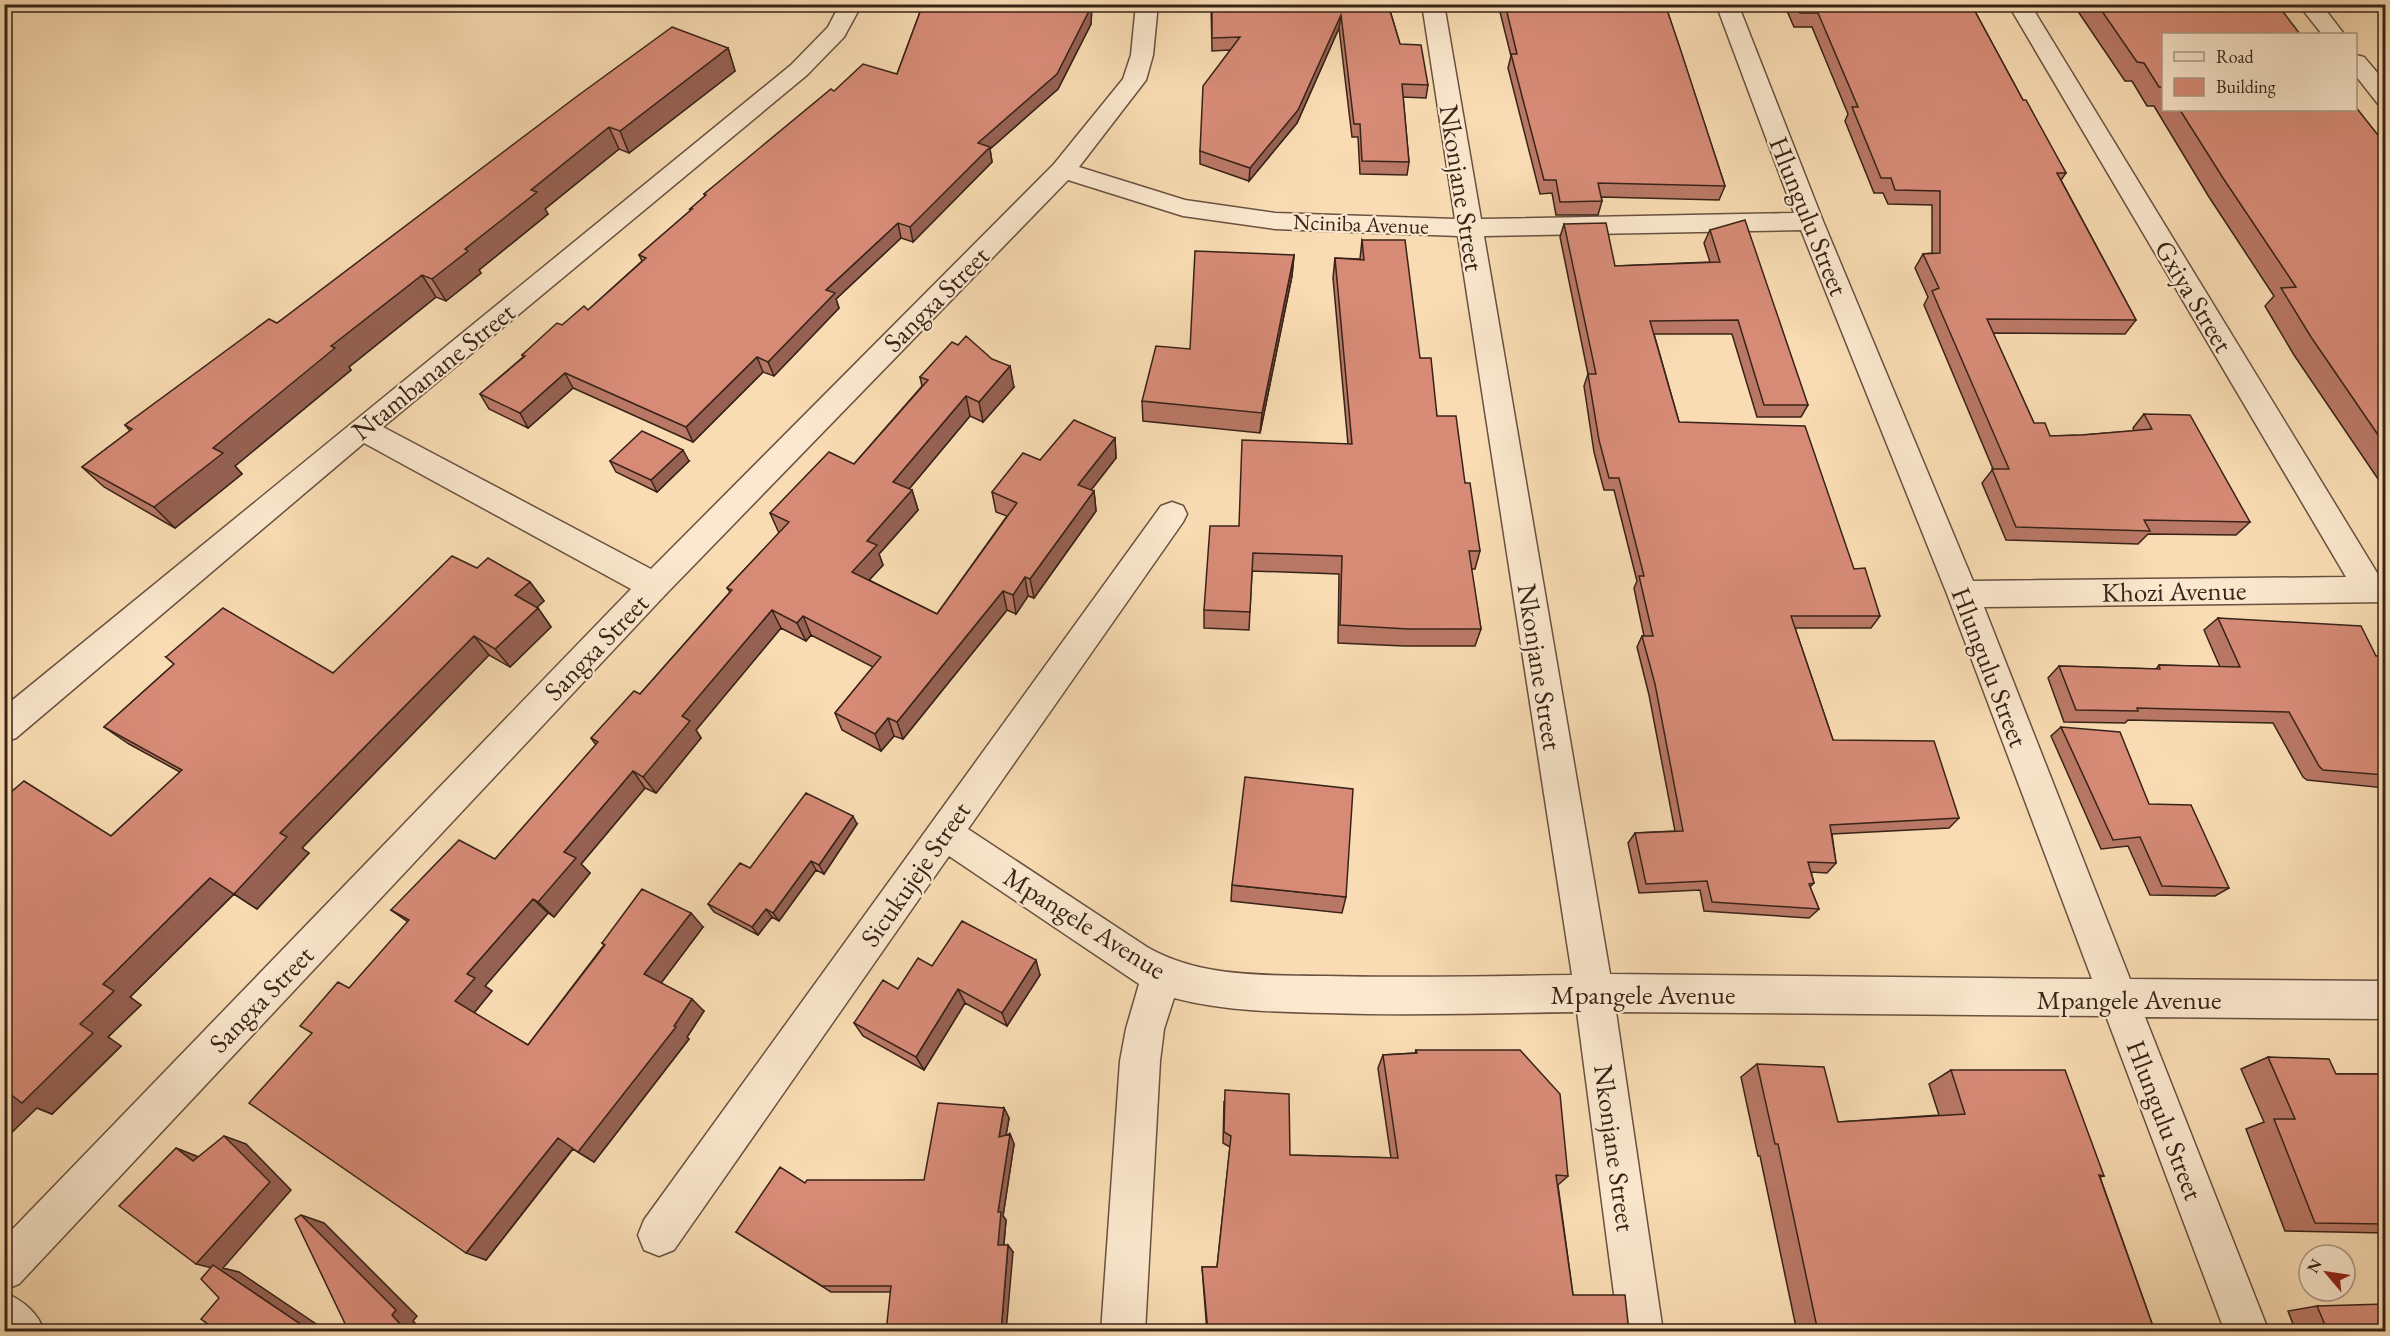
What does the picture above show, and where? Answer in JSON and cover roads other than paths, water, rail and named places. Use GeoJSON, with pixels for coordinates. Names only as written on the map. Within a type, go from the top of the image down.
{"type":"FeatureCollection","features":[{"type":"Feature","properties":{"kind":"street","name":"Ntambanane Street"},"geometry":{"type":"LineString","coordinates":[[4,728],[362,429],[799,70],[825,45],[847,17],[851,4]]}},
{"type":"Feature","properties":{"kind":"street","name":"Sangxa Street"},"geometry":{"type":"LineString","coordinates":[[4,1269],[654,586],[1063,170],[1134,80],[1142,55],[1147,4]]}},
{"type":"Feature","properties":{"kind":"street","name":"Nkonjane Street"},"geometry":{"type":"LineString","coordinates":[[1433,4],[1594,993],[1641,1332]]}},
{"type":"Feature","properties":{"kind":"street","name":"Hlungulu Street"},"geometry":{"type":"LineString","coordinates":[[1727,4],[1810,220],[1963,594],[2247,1332]]}},
{"type":"Feature","properties":{"kind":"street","name":"Gxiya Street"},"geometry":{"type":"LineString","coordinates":[[2019,4],[2377,589]]}},
{"type":"Feature","properties":{"kind":"street"},"geometry":{"type":"LineString","coordinates":[[2308,4],[2332,33]]}},
{"type":"Feature","properties":{"kind":"street"},"geometry":{"type":"LineString","coordinates":[[2357,64],[2385,99]]}},
{"type":"Feature","properties":{"kind":"street","name":"Nciniba Avenue"},"geometry":{"type":"LineString","coordinates":[[1063,170],[1183,208],[1225,216],[1275,221],[1468,228],[1810,220]]}},
{"type":"Feature","properties":{"kind":"street"},"geometry":{"type":"LineString","coordinates":[[362,429],[654,586]]}},
{"type":"Feature","properties":{"kind":"street","name":"Sicukujeje Street"},"geometry":{"type":"LineString","coordinates":[[659,1235],[1172,514]]}},
{"type":"Feature","properties":{"kind":"street","name":"Khozi Avenue"},"geometry":{"type":"LineString","coordinates":[[1963,594],[2377,589]]}},
{"type":"Feature","properties":{"kind":"street","name":"Mpangele Avenue"},"geometry":{"type":"LineString","coordinates":[[944,833],[1161,976],[1206,988],[1257,993],[1374,996],[1594,993],[2385,1000]]}},
{"type":"Feature","properties":{"kind":"street"},"geometry":{"type":"LineString","coordinates":[[1123,1332],[1140,1061],[1145,1029],[1161,976]]}},
{"type":"Feature","properties":{"kind":"street"},"geometry":{"type":"LineString","coordinates":[[4,1314],[23,1332]]}}]}
